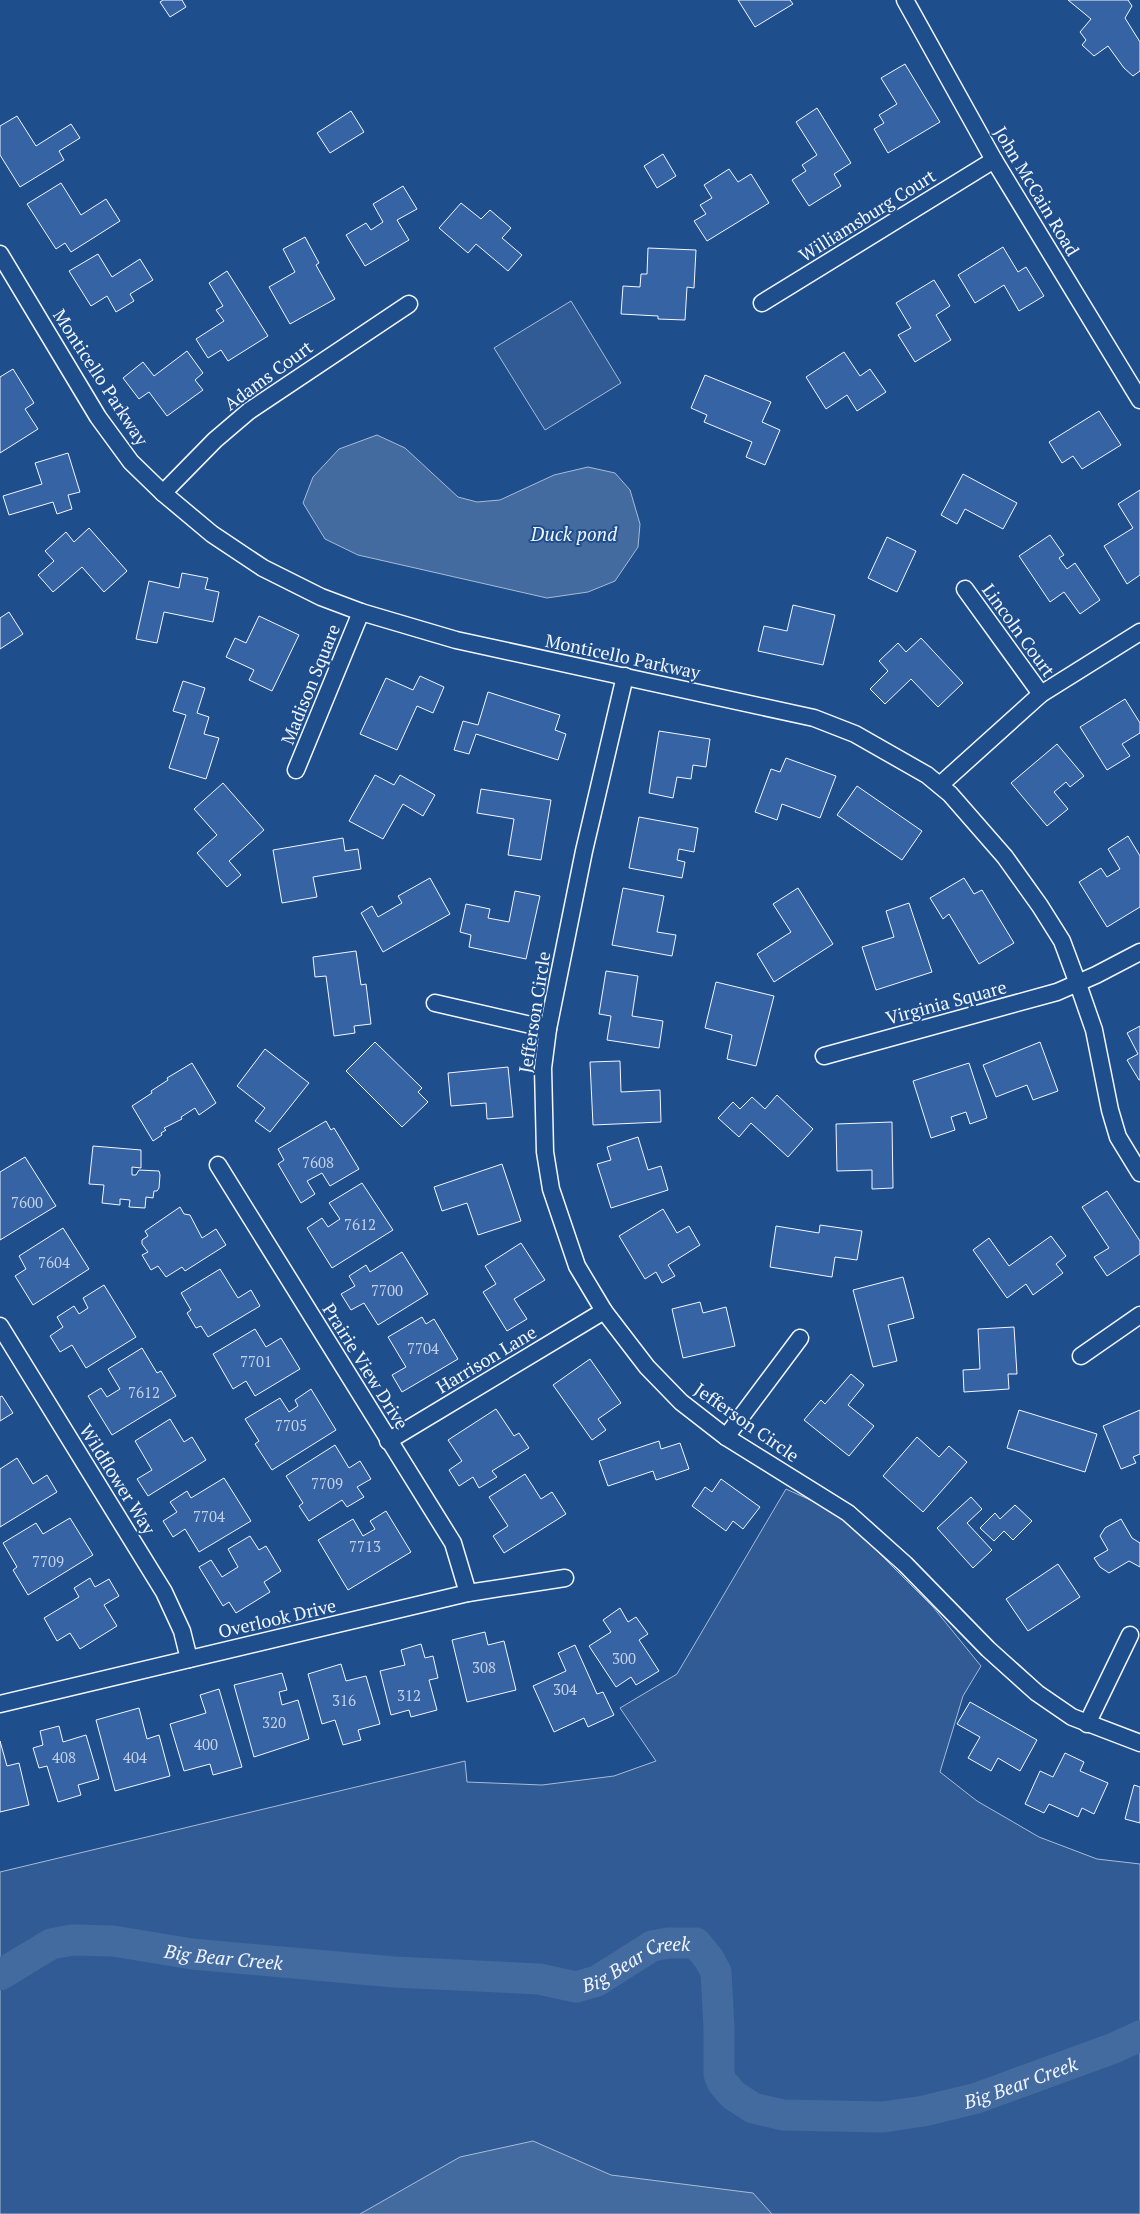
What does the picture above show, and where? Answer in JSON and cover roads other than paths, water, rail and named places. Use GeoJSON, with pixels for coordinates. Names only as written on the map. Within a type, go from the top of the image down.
{"type":"FeatureCollection","features":[{"type":"Feature","properties":{"kind":"street","name":"John McCain Road"},"geometry":{"type":"LineString","coordinates":[[905,0],[994,160],[1140,400]]}},
{"type":"Feature","properties":{"kind":"street","name":"Williamsburg Court"},"geometry":{"type":"LineString","coordinates":[[762,303],[994,160]]}},
{"type":"Feature","properties":{"kind":"street","name":"Monticello Parkway"},"geometry":{"type":"LineString","coordinates":[[0,254],[98,417],[132,462],[163,493],[212,534],[263,568],[320,597],[361,612],[456,640],[814,718],[855,734],[927,775],[940,785],[1005,857],[1062,941],[1094,1030],[1115,1128],[1140,1173]]}},
{"type":"Feature","properties":{"kind":"street","name":"Adams Court"},"geometry":{"type":"LineString","coordinates":[[163,493],[215,440],[249,411],[408,304]]}},
{"type":"Feature","properties":{"kind":"street","name":"Lincoln Court"},"geometry":{"type":"LineString","coordinates":[[965,589],[1041,694]]}},
{"type":"Feature","properties":{"kind":"street","name":"Madison Square"},"geometry":{"type":"LineString","coordinates":[[296,770],[361,612]]}},
{"type":"Feature","properties":{"kind":"street"},"geometry":{"type":"LineString","coordinates":[[940,785],[1041,694],[1140,632]]}},
{"type":"Feature","properties":{"kind":"street","name":"Jefferson Circle"},"geometry":{"type":"LineString","coordinates":[[625,676],[584,851],[548,1029],[543,1068],[542,1108],[545,1152],[551,1189],[577,1266],[604,1311],[647,1367],[681,1402],[726,1437],[848,1513],[905,1564],[988,1650],[1037,1693],[1072,1717],[1140,1743]]}},
{"type":"Feature","properties":{"kind":"street","name":"Virginia Square"},"geometry":{"type":"LineString","coordinates":[[824,1056],[1057,992],[1078,984],[1140,952]]}},
{"type":"Feature","properties":{"kind":"street"},"geometry":{"type":"LineString","coordinates":[[435,1003],[548,1029]]}},
{"type":"Feature","properties":{"kind":"street","name":"Prairie View Drive"},"geometry":{"type":"LineString","coordinates":[[218,1165],[453,1543],[468,1593]]}},
{"type":"Feature","properties":{"kind":"street","name":"Harrison Lane"},"geometry":{"type":"LineString","coordinates":[[388,1441],[604,1311]]}},
{"type":"Feature","properties":{"kind":"street"},"geometry":{"type":"LineString","coordinates":[[1081,1356],[1140,1315]]}},
{"type":"Feature","properties":{"kind":"street","name":"Wildflower Way"},"geometry":{"type":"LineString","coordinates":[[0,1326],[164,1592],[182,1631],[189,1659]]}},
{"type":"Feature","properties":{"kind":"street"},"geometry":{"type":"LineString","coordinates":[[726,1437],[800,1338]]}},
{"type":"Feature","properties":{"kind":"street","name":"Overlook Drive"},"geometry":{"type":"LineString","coordinates":[[0,1704],[468,1593],[565,1578]]}},
{"type":"Feature","properties":{"kind":"street"},"geometry":{"type":"LineString","coordinates":[[1087,1724],[1130,1635]]}},
{"type":"Feature","properties":{"kind":"water","name":"Duck pond"},"geometry":{"type":"Polygon","coordinates":[[[377,435],[405,448],[458,497],[477,502],[500,500],[554,475],[588,467],[615,473],[630,490],[640,524],[638,547],[615,581],[588,592],[547,598],[358,555],[325,539],[303,503],[313,477],[339,449],[377,435]]]}},
{"type":"Feature","properties":{"kind":"water"},"geometry":{"type":"Polygon","coordinates":[[[533,2141],[611,2175],[753,2193],[772,2214],[360,2214],[460,2157],[533,2141]]]}},
{"type":"Feature","properties":{"kind":"waterway","name":"Big Bear Creek"},"geometry":{"type":"LineString","coordinates":[[0,1975],[51,1944],[72,1940],[113,1941],[192,1954],[394,1972],[539,1979],[576,1987],[597,1981],[652,1946],[668,1943],[696,1943],[709,1959],[716,1972],[719,2074],[722,2082],[733,2095],[753,2108],[783,2115],[883,2117],[924,2111],[977,2098],[1114,2048],[1140,2036]]}}]}
